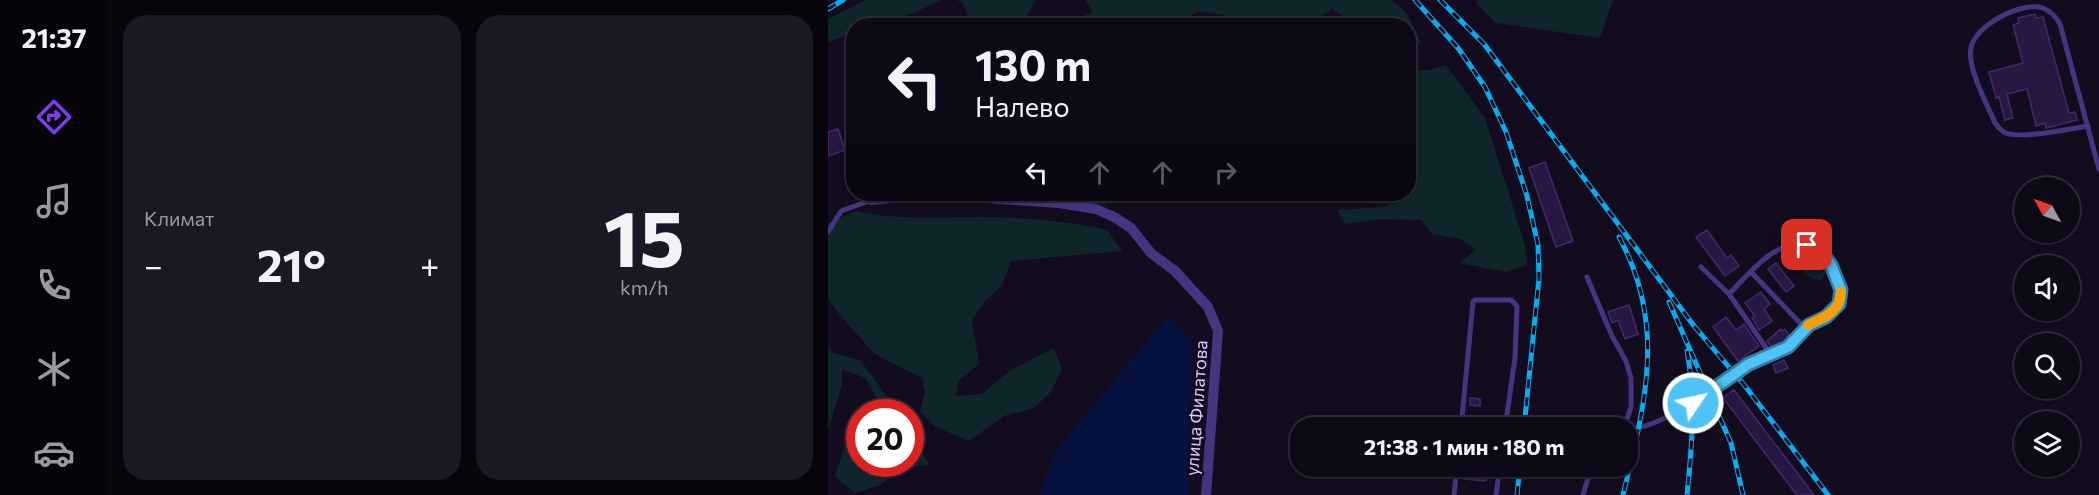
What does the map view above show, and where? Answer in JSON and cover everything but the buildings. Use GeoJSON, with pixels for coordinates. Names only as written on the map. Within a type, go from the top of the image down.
{"type":"FeatureCollection","features":[{"type":"Feature","properties":{"kind":"street","name":"улица Филатова"},"geometry":{"type":"LineString","coordinates":[[1023,201],[1075,205],[1106,213],[1131,228],[1151,253],[1175,271],[1208,307],[1218,331],[1218,343],[1206,495]]}},
{"type":"Feature","properties":{"kind":"lane"},"geometry":{"type":"LineString","coordinates":[[2088,126],[2046,133],[2015,134],[2005,133],[1999,128],[1970,59],[1972,41],[1977,33],[1995,20],[2025,7],[2036,6],[2050,11],[2060,24],[2088,126],[2099,169]]}},
{"type":"Feature","properties":{"kind":"lane"},"geometry":{"type":"LineString","coordinates":[[828,232],[841,211],[869,201]]}},
{"type":"Feature","properties":{"kind":"lane"},"geometry":{"type":"LineString","coordinates":[[1638,429],[1693,403],[1742,368],[1792,344],[1805,328],[1831,313],[1840,299],[1840,285],[1824,255],[1807,245],[1791,244],[1770,255],[1729,294]]}},
{"type":"Feature","properties":{"kind":"lane"},"geometry":{"type":"LineString","coordinates":[[1701,267],[1729,294],[1771,355]]}},
{"type":"Feature","properties":{"kind":"lane"},"geometry":{"type":"LineString","coordinates":[[1751,272],[1805,328]]}},
{"type":"Feature","properties":{"kind":"lane"},"geometry":{"type":"LineString","coordinates":[[1587,277],[1611,336],[1626,361],[1631,378],[1629,417]]}},
{"type":"Feature","properties":{"kind":"lane"},"geometry":{"type":"LineString","coordinates":[[1462,417],[1472,304],[1475,300],[1511,300],[1518,306],[1515,358],[1507,417]]}},
{"type":"Feature","properties":{"kind":"lane"},"geometry":{"type":"LineString","coordinates":[[1454,495],[1456,477]]}},
{"type":"Feature","properties":{"kind":"lane"},"geometry":{"type":"LineString","coordinates":[[1496,495],[1498,477]]}},
{"type":"Feature","properties":{"kind":"lane"},"geometry":{"type":"LineString","coordinates":[[1583,495],[1588,477]]}},
{"type":"Feature","properties":{"kind":"green space"},"geometry":{"type":"Polygon","coordinates":[[[866,0],[942,0],[898,18],[846,18],[846,36],[828,42],[828,19],[866,0]]]}},
{"type":"Feature","properties":{"kind":"green space"},"geometry":{"type":"Polygon","coordinates":[[[956,0],[1036,0],[1025,18],[969,18],[962,2],[956,0]]]}},
{"type":"Feature","properties":{"kind":"green space"},"geometry":{"type":"Polygon","coordinates":[[[1086,0],[1391,0],[1406,12],[1409,18],[1346,18],[1332,9],[1320,18],[1232,18],[1199,11],[1187,18],[1080,18],[1092,12],[1086,0]]]}},
{"type":"Feature","properties":{"kind":"green space"},"geometry":{"type":"Polygon","coordinates":[[[1477,0],[1613,0],[1600,38],[1496,23],[1477,4],[1477,0]]]}},
{"type":"Feature","properties":{"kind":"green space"},"geometry":{"type":"Polygon","coordinates":[[[1416,33],[1422,45],[1416,43],[1416,33]]]}},
{"type":"Feature","properties":{"kind":"green space"},"geometry":{"type":"Polygon","coordinates":[[[1446,65],[1485,118],[1525,245],[1527,265],[1507,272],[1459,263],[1476,250],[1460,239],[1432,234],[1421,220],[1380,219],[1345,224],[1337,210],[1384,207],[1396,201],[1416,201],[1416,71],[1446,65]]]}},
{"type":"Feature","properties":{"kind":"green space"},"geometry":{"type":"Polygon","coordinates":[[[1077,201],[1108,201],[1105,205],[1077,201]]]}},
{"type":"Feature","properties":{"kind":"green space"},"geometry":{"type":"Polygon","coordinates":[[[855,211],[899,217],[1041,220],[1107,230],[1122,251],[1011,261],[1002,285],[985,301],[972,320],[979,364],[959,381],[956,396],[982,394],[1009,371],[1054,348],[1062,369],[1051,392],[1034,408],[1004,416],[969,441],[934,426],[924,415],[925,392],[922,378],[875,354],[828,299],[828,224],[855,211]]]}},
{"type":"Feature","properties":{"kind":"green space"},"geometry":{"type":"Polygon","coordinates":[[[1813,257],[1822,263],[1826,272],[1822,280],[1813,279],[1802,272],[1802,265],[1813,257]]]}},
{"type":"Feature","properties":{"kind":"green space"},"geometry":{"type":"Polygon","coordinates":[[[828,345],[833,353],[860,360],[888,399],[877,399],[865,378],[842,369],[842,385],[828,431],[828,345]]]}},
{"type":"Feature","properties":{"kind":"green space"},"geometry":{"type":"Polygon","coordinates":[[[845,445],[846,477],[891,477],[878,486],[855,493],[835,476],[845,445]]]}},
{"type":"Feature","properties":{"kind":"green space"},"geometry":{"type":"Polygon","coordinates":[[[924,456],[929,465],[924,466],[924,456]]]}},
{"type":"Feature","properties":{"kind":"shaded area"},"geometry":{"type":"Polygon","coordinates":[[[1171,316],[1192,340],[1189,495],[1040,495],[1059,446],[1154,332],[1171,316]]]}},
{"type":"Feature","properties":{"kind":"railway"},"geometry":{"type":"LineString","coordinates":[[828,9],[843,0]]}},
{"type":"Feature","properties":{"kind":"railway"},"geometry":{"type":"LineString","coordinates":[[1415,0],[1458,48],[1485,87],[1506,132],[1527,196],[1538,245],[1539,278],[1525,417]]}},
{"type":"Feature","properties":{"kind":"railway"},"geometry":{"type":"LineString","coordinates":[[1440,0],[1484,44],[1694,326],[1745,386],[1828,495]]}},
{"type":"Feature","properties":{"kind":"railway"},"geometry":{"type":"LineString","coordinates":[[1619,237],[1634,270],[1643,302],[1647,333],[1644,397],[1623,495]]}},
{"type":"Feature","properties":{"kind":"railway"},"geometry":{"type":"LineString","coordinates":[[1669,302],[1731,443],[1743,495]]}},
{"type":"Feature","properties":{"kind":"railway"},"geometry":{"type":"LineString","coordinates":[[1687,351],[1692,387],[1692,441],[1687,495]]}},
{"type":"Feature","properties":{"kind":"railway"},"geometry":{"type":"LineString","coordinates":[[1517,495],[1519,477]]}},
{"type":"Feature","properties":{"kind":"slow traffic"},"geometry":{"type":"LineString","coordinates":[[1808,325],[1831,313],[1839,304],[1841,292]]}},
{"type":"Feature","properties":{"kind":"route"},"geometry":{"type":"LineString","coordinates":[[1693,403],[1742,368],[1788,347],[1805,328],[1826,317],[1839,304],[1840,285],[1831,265],[1824,255],[1807,245]]}}]}
